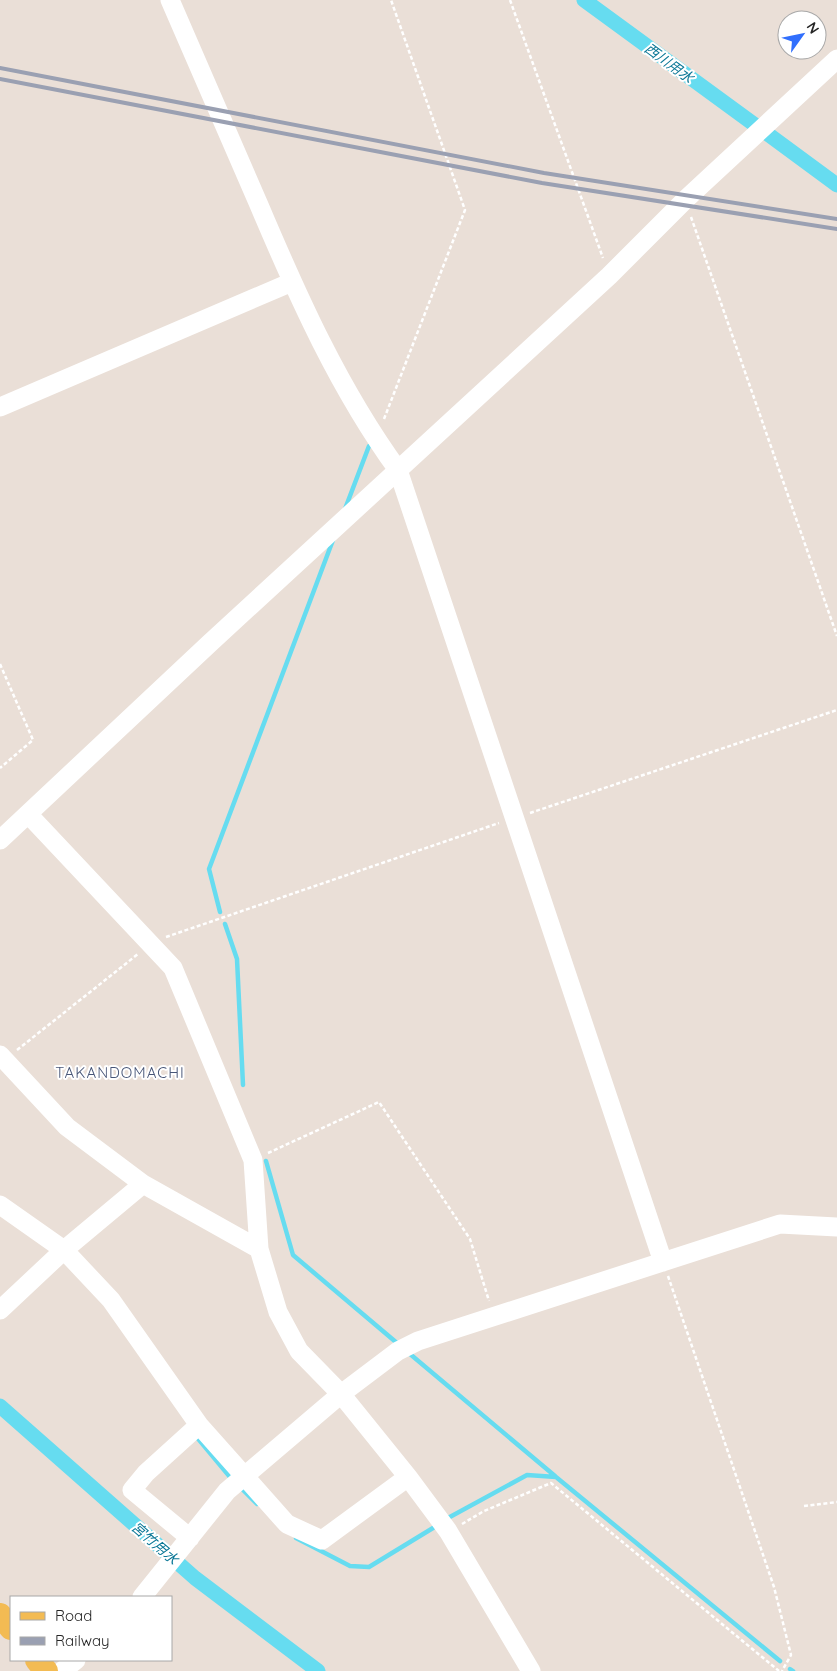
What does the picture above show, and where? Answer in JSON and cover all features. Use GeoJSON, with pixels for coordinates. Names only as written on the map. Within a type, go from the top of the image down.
{"type":"FeatureCollection","features":[{"type":"Feature","properties":{"kind":"main road"},"geometry":{"type":"LineString","coordinates":[[0,1615],[10,1627]]}},
{"type":"Feature","properties":{"kind":"main road"},"geometry":{"type":"LineString","coordinates":[[38,1661],[46,1671]]}},
{"type":"Feature","properties":{"kind":"street"},"geometry":{"type":"LineString","coordinates":[[170,0],[292,282],[347,392],[398,470],[663,1262]]}},
{"type":"Feature","properties":{"kind":"street"},"geometry":{"type":"LineString","coordinates":[[0,840],[609,276],[685,200],[837,59]]}},
{"type":"Feature","properties":{"kind":"street"},"geometry":{"type":"LineString","coordinates":[[0,407],[292,282]]}},
{"type":"Feature","properties":{"kind":"street"},"geometry":{"type":"LineString","coordinates":[[28,814],[150,946],[160,952],[173,968],[253,1160],[252,1174],[259,1249],[278,1312],[299,1351],[341,1394],[408,1477],[448,1531],[530,1671]]}},
{"type":"Feature","properties":{"kind":"street"},"geometry":{"type":"LineString","coordinates":[[3,1058],[66,1127],[143,1184],[259,1249]]}},
{"type":"Feature","properties":{"kind":"street"},"geometry":{"type":"LineString","coordinates":[[0,1310],[62,1252],[143,1184]]}},
{"type":"Feature","properties":{"kind":"street"},"geometry":{"type":"LineString","coordinates":[[0,1204],[62,1252],[111,1300],[199,1425],[287,1524],[322,1540],[408,1477]]}},
{"type":"Feature","properties":{"kind":"street"},"geometry":{"type":"LineString","coordinates":[[143,1596],[227,1491],[341,1394],[398,1351],[411,1344],[780,1224],[837,1227]]}},
{"type":"Feature","properties":{"kind":"street"},"geometry":{"type":"LineString","coordinates":[[186,1542],[132,1490],[146,1473],[199,1425]]}},
{"type":"Feature","properties":{"kind":"street"},"geometry":{"type":"LineString","coordinates":[[62,1671],[75,1661]]}},
{"type":"Feature","properties":{"kind":"path"},"geometry":{"type":"LineString","coordinates":[[376,439],[464,210],[391,0]]}},
{"type":"Feature","properties":{"kind":"path"},"geometry":{"type":"LineString","coordinates":[[510,0],[609,276]]}},
{"type":"Feature","properties":{"kind":"path"},"geometry":{"type":"LineString","coordinates":[[685,200],[837,636]]}},
{"type":"Feature","properties":{"kind":"path"},"geometry":{"type":"LineString","coordinates":[[0,664],[33,740],[0,768]]}},
{"type":"Feature","properties":{"kind":"path"},"geometry":{"type":"LineString","coordinates":[[3,1058],[126,961],[167,936],[837,710]]}},
{"type":"Feature","properties":{"kind":"path"},"geometry":{"type":"LineString","coordinates":[[253,1160],[379,1102],[470,1239],[494,1317]]}},
{"type":"Feature","properties":{"kind":"path"},"geometry":{"type":"LineString","coordinates":[[448,1531],[484,1511],[551,1483],[780,1671],[791,1656],[774,1587],[663,1262]]}},
{"type":"Feature","properties":{"kind":"path"},"geometry":{"type":"LineString","coordinates":[[804,1506],[837,1502]]}},
{"type":"Feature","properties":{"kind":"waterway","name":"西川用水"},"geometry":{"type":"LineString","coordinates":[[584,0],[755,125]]}},
{"type":"Feature","properties":{"kind":"waterway","name":"西川用水"},"geometry":{"type":"LineString","coordinates":[[765,132],[837,185]]}},
{"type":"Feature","properties":{"kind":"waterway"},"geometry":{"type":"LineString","coordinates":[[345,509],[369,446]]}},
{"type":"Feature","properties":{"kind":"waterway"},"geometry":{"type":"LineString","coordinates":[[220,912],[209,869],[333,540]]}},
{"type":"Feature","properties":{"kind":"waterway"},"geometry":{"type":"LineString","coordinates":[[225,924],[237,959],[243,1085]]}},
{"type":"Feature","properties":{"kind":"waterway"},"geometry":{"type":"LineString","coordinates":[[266,1161],[293,1255],[397,1343]]}},
{"type":"Feature","properties":{"kind":"waterway"},"geometry":{"type":"LineString","coordinates":[[410,1354],[555,1476]]}},
{"type":"Feature","properties":{"kind":"waterway","name":"宮竹用水"},"geometry":{"type":"LineString","coordinates":[[0,1406],[195,1578],[318,1671]]}},
{"type":"Feature","properties":{"kind":"waterway"},"geometry":{"type":"LineString","coordinates":[[195,1435],[230,1477]]}},
{"type":"Feature","properties":{"kind":"waterway"},"geometry":{"type":"LineString","coordinates":[[448,1518],[527,1475],[556,1477],[780,1661]]}},
{"type":"Feature","properties":{"kind":"waterway"},"geometry":{"type":"LineString","coordinates":[[239,1486],[257,1504]]}},
{"type":"Feature","properties":{"kind":"waterway"},"geometry":{"type":"LineString","coordinates":[[296,1538],[350,1566],[369,1567],[433,1528]]}},
{"type":"Feature","properties":{"kind":"railway"},"geometry":{"type":"LineString","coordinates":[[0,68],[544,173],[837,219]]}},
{"type":"Feature","properties":{"kind":"railway"},"geometry":{"type":"LineString","coordinates":[[0,79],[542,183],[837,229]]}},
{"type":"Feature","properties":{"kind":"district","name":"TAKANDOMACHI"},"geometry":{"type":"Point","coordinates":[120,1072]}}]}
